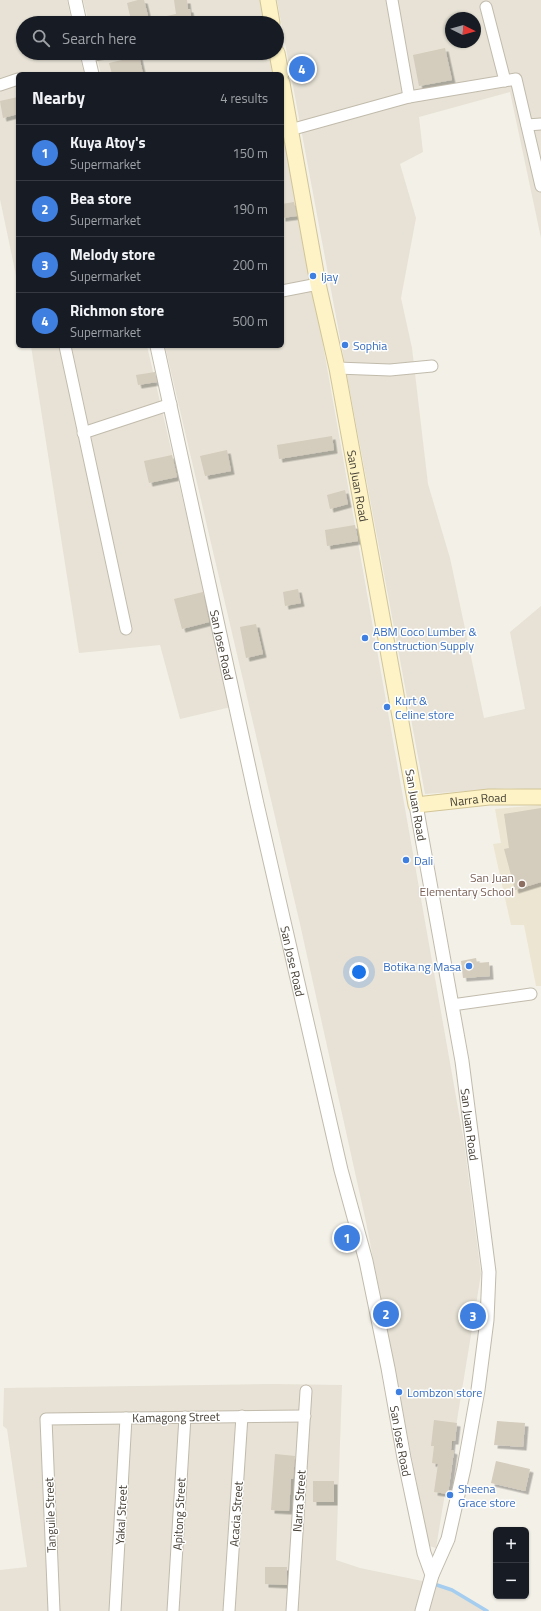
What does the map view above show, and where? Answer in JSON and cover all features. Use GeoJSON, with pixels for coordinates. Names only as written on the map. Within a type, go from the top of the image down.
{"type":"FeatureCollection","features":[{"type":"Feature","properties":{"kind":"main road"},"geometry":{"type":"LineString","coordinates":[[268,0],[271,16]]}},
{"type":"Feature","properties":{"kind":"main road"},"geometry":{"type":"LineString","coordinates":[[278,60],[280,72]]}},
{"type":"Feature","properties":{"kind":"main road","name":"San Juan Road"},"geometry":{"type":"LineString","coordinates":[[284,95],[318,284],[337,368],[416,805]]}},
{"type":"Feature","properties":{"kind":"main road","name":"Narra Road"},"geometry":{"type":"LineString","coordinates":[[416,805],[489,797],[541,797]]}},
{"type":"Feature","properties":{"kind":"street"},"geometry":{"type":"LineString","coordinates":[[75,0],[78,16]]}},
{"type":"Feature","properties":{"kind":"street"},"geometry":{"type":"LineString","coordinates":[[392,0],[409,97]]}},
{"type":"Feature","properties":{"kind":"street"},"geometry":{"type":"LineString","coordinates":[[486,7],[505,81]]}},
{"type":"Feature","properties":{"kind":"street"},"geometry":{"type":"LineString","coordinates":[[89,60],[92,72]]}},
{"type":"Feature","properties":{"kind":"street"},"geometry":{"type":"LineString","coordinates":[[0,85],[16,80]]}},
{"type":"Feature","properties":{"kind":"street"},"geometry":{"type":"LineString","coordinates":[[290,130],[409,97],[516,80],[541,186]]}},
{"type":"Feature","properties":{"kind":"street"},"geometry":{"type":"LineString","coordinates":[[527,125],[541,124]]}},
{"type":"Feature","properties":{"kind":"street"},"geometry":{"type":"LineString","coordinates":[[284,291],[318,284]]}},
{"type":"Feature","properties":{"kind":"street"},"geometry":{"type":"LineString","coordinates":[[65,348],[126,629]]}},
{"type":"Feature","properties":{"kind":"street","name":"San Jose Road"},"geometry":{"type":"LineString","coordinates":[[157,348],[171,404],[256,804],[341,1170],[366,1261],[388,1368],[405,1465],[424,1553],[432,1575]]}},
{"type":"Feature","properties":{"kind":"street"},"geometry":{"type":"LineString","coordinates":[[337,368],[390,370],[432,366]]}},
{"type":"Feature","properties":{"kind":"street"},"geometry":{"type":"LineString","coordinates":[[83,432],[171,404]]}},
{"type":"Feature","properties":{"kind":"street","name":"San Juan Road"},"geometry":{"type":"LineString","coordinates":[[416,805],[462,1061],[490,1272],[488,1320],[464,1468],[448,1539],[432,1575],[422,1611]]}},
{"type":"Feature","properties":{"kind":"street"},"geometry":{"type":"LineString","coordinates":[[452,1005],[531,994]]}},
{"type":"Feature","properties":{"kind":"street","name":"Narra Street"},"geometry":{"type":"LineString","coordinates":[[292,1611],[306,1391]]}},
{"type":"Feature","properties":{"kind":"street","name":"Acacia Street"},"geometry":{"type":"LineString","coordinates":[[229,1611],[242,1416]]}},
{"type":"Feature","properties":{"kind":"street","name":"Kamagong Street"},"geometry":{"type":"LineString","coordinates":[[46,1419],[305,1416]]}},
{"type":"Feature","properties":{"kind":"street","name":"Apitong Street"},"geometry":{"type":"LineString","coordinates":[[173,1611],[184,1417]]}},
{"type":"Feature","properties":{"kind":"street","name":"Yakal Street"},"geometry":{"type":"LineString","coordinates":[[115,1611],[126,1418]]}},
{"type":"Feature","properties":{"kind":"street","name":"Tanguile Street"},"geometry":{"type":"LineString","coordinates":[[46,1419],[54,1611]]}},
{"type":"Feature","properties":{"kind":"shaded area"},"geometry":{"type":"Polygon","coordinates":[[[0,0],[67,0],[70,16],[16,16],[16,60],[81,60],[84,72],[16,72],[16,275],[0,199],[0,0]]]}},
{"type":"Feature","properties":{"kind":"shaded area"},"geometry":{"type":"Polygon","coordinates":[[[83,0],[261,0],[264,16],[87,16],[83,0]]]}},
{"type":"Feature","properties":{"kind":"shaded area"},"geometry":{"type":"Polygon","coordinates":[[[277,0],[541,0],[541,238],[510,92],[419,117],[423,152],[400,164],[416,218],[401,298],[412,348],[428,484],[450,558],[484,718],[525,709],[510,632],[541,606],[541,790],[507,788],[425,794],[284,38],[284,16],[280,16],[277,0]]]}},
{"type":"Feature","properties":{"kind":"shaded area"},"geometry":{"type":"Polygon","coordinates":[[[98,60],[272,60],[275,72],[101,72],[98,60]]]}},
{"type":"Feature","properties":{"kind":"shaded area"},"geometry":{"type":"Polygon","coordinates":[[[284,124],[464,1142],[481,1274],[436,1548],[429,1546],[366,1222],[300,924],[165,348],[284,348],[284,124]]]}},
{"type":"Feature","properties":{"kind":"shaded area"},"geometry":{"type":"Polygon","coordinates":[[[31,348],[147,348],[231,707],[180,719],[160,645],[79,653],[31,348]]]}},
{"type":"Feature","properties":{"kind":"shaded area","name":"San Juan Elementary School"},"geometry":{"type":"Polygon","coordinates":[[[541,805],[541,986],[536,986],[524,925],[511,925],[493,844],[501,843],[495,809],[541,805]]]}},
{"type":"Feature","properties":{"kind":"shaded area"},"geometry":{"type":"Polygon","coordinates":[[[275,1384],[342,1385],[336,1560],[360,1568],[427,1582],[452,1590],[487,1611],[0,1611],[0,1570],[27,1567],[7,1429],[3,1426],[4,1388],[275,1384]]]}},
{"type":"Feature","properties":{"kind":"building"},"geometry":{"type":"Polygon","coordinates":[[[144,0],[148,16],[130,16],[127,3],[144,0]]]}},
{"type":"Feature","properties":{"kind":"building"},"geometry":{"type":"Polygon","coordinates":[[[174,0],[187,0],[188,9],[190,9],[191,16],[167,16],[176,14],[174,0]]]}},
{"type":"Feature","properties":{"kind":"building"},"geometry":{"type":"Polygon","coordinates":[[[445,48],[452,80],[419,86],[413,55],[445,48]]]}},
{"type":"Feature","properties":{"kind":"building"},"geometry":{"type":"Polygon","coordinates":[[[122,60],[140,60],[143,72],[111,72],[109,63],[122,60]]]}},
{"type":"Feature","properties":{"kind":"building"},"geometry":{"type":"Polygon","coordinates":[[[16,97],[16,115],[3,118],[0,101],[16,97]]]}},
{"type":"Feature","properties":{"kind":"building"},"geometry":{"type":"Polygon","coordinates":[[[294,202],[297,216],[284,218],[284,204],[294,202]]]}},
{"type":"Feature","properties":{"kind":"building"},"geometry":{"type":"Polygon","coordinates":[[[155,372],[157,382],[138,385],[136,375],[155,372]]]}},
{"type":"Feature","properties":{"kind":"building"},"geometry":{"type":"Polygon","coordinates":[[[332,436],[334,450],[279,459],[277,445],[332,436]]]}},
{"type":"Feature","properties":{"kind":"building"},"geometry":{"type":"Polygon","coordinates":[[[227,450],[231,471],[205,476],[200,456],[227,450]]]}},
{"type":"Feature","properties":{"kind":"building"},"geometry":{"type":"Polygon","coordinates":[[[172,455],[177,477],[149,483],[144,461],[172,455]]]}},
{"type":"Feature","properties":{"kind":"building"},"geometry":{"type":"Polygon","coordinates":[[[345,490],[348,504],[330,509],[327,495],[345,490]]]}},
{"type":"Feature","properties":{"kind":"building"},"geometry":{"type":"Polygon","coordinates":[[[355,525],[358,541],[327,546],[325,530],[355,525]]]}},
{"type":"Feature","properties":{"kind":"building"},"geometry":{"type":"Polygon","coordinates":[[[298,589],[301,603],[285,606],[283,592],[298,589]]]}},
{"type":"Feature","properties":{"kind":"building"},"geometry":{"type":"Polygon","coordinates":[[[203,592],[209,622],[182,629],[174,599],[203,592]]]}},
{"type":"Feature","properties":{"kind":"building"},"geometry":{"type":"Polygon","coordinates":[[[256,624],[263,654],[246,658],[240,627],[256,624]]]}},
{"type":"Feature","properties":{"kind":"building"},"geometry":{"type":"Polygon","coordinates":[[[541,808],[541,882],[515,890],[504,849],[509,848],[504,814],[541,808]]]}},
{"type":"Feature","properties":{"kind":"building"},"geometry":{"type":"Polygon","coordinates":[[[476,958],[477,963],[489,962],[490,976],[463,978],[461,961],[476,958]]]}},
{"type":"Feature","properties":{"kind":"building"},"geometry":{"type":"Polygon","coordinates":[[[434,1420],[457,1423],[455,1441],[452,1441],[451,1450],[454,1451],[448,1494],[434,1492],[438,1464],[432,1463],[434,1446],[431,1446],[434,1420]]]}},
{"type":"Feature","properties":{"kind":"building"},"geometry":{"type":"Polygon","coordinates":[[[497,1421],[525,1423],[523,1447],[494,1445],[497,1421]]]}},
{"type":"Feature","properties":{"kind":"building"},"geometry":{"type":"Polygon","coordinates":[[[275,1454],[295,1456],[293,1479],[291,1479],[289,1511],[271,1510],[275,1454]]]}},
{"type":"Feature","properties":{"kind":"building"},"geometry":{"type":"Polygon","coordinates":[[[496,1461],[530,1469],[525,1491],[491,1483],[496,1461]]]}},
{"type":"Feature","properties":{"kind":"building"},"geometry":{"type":"Polygon","coordinates":[[[313,1481],[334,1481],[334,1502],[313,1502],[313,1481]]]}},
{"type":"Feature","properties":{"kind":"building"},"geometry":{"type":"Polygon","coordinates":[[[265,1567],[287,1567],[287,1585],[265,1584],[265,1567]]]}},
{"type":"Feature","properties":{"kind":"waterway"},"geometry":{"type":"LineString","coordinates":[[437,1585],[452,1590],[487,1611]]}},
{"type":"Feature","properties":{"kind":"place","name":"Richmon store"},"geometry":{"type":"Point","coordinates":[302,69]}},
{"type":"Feature","properties":{"kind":"place","name":"Ijay"},"geometry":{"type":"Point","coordinates":[313,276]}},
{"type":"Feature","properties":{"kind":"place","name":"Sophia"},"geometry":{"type":"Point","coordinates":[345,345]}},
{"type":"Feature","properties":{"kind":"place","name":"ABM Coco Lumber & Construction Supply"},"geometry":{"type":"Point","coordinates":[365,638]}},
{"type":"Feature","properties":{"kind":"place","name":"Kurt & Celine store"},"geometry":{"type":"Point","coordinates":[387,707]}},
{"type":"Feature","properties":{"kind":"place","name":"Dali"},"geometry":{"type":"Point","coordinates":[406,860]}},
{"type":"Feature","properties":{"kind":"place","name":"San Juan Elementary School"},"geometry":{"type":"Point","coordinates":[522,884]}},
{"type":"Feature","properties":{"kind":"place","name":"Botika ng Masa"},"geometry":{"type":"Point","coordinates":[469,966]}},
{"type":"Feature","properties":{"kind":"place","name":"Kuya Atoy's"},"geometry":{"type":"Point","coordinates":[347,1238]}},
{"type":"Feature","properties":{"kind":"place","name":"Bea store"},"geometry":{"type":"Point","coordinates":[386,1314]}},
{"type":"Feature","properties":{"kind":"place","name":"Melody store"},"geometry":{"type":"Point","coordinates":[473,1316]}},
{"type":"Feature","properties":{"kind":"place","name":"Lombzon store"},"geometry":{"type":"Point","coordinates":[399,1392]}},
{"type":"Feature","properties":{"kind":"place","name":"Sheena Grace store"},"geometry":{"type":"Point","coordinates":[450,1495]}}]}
